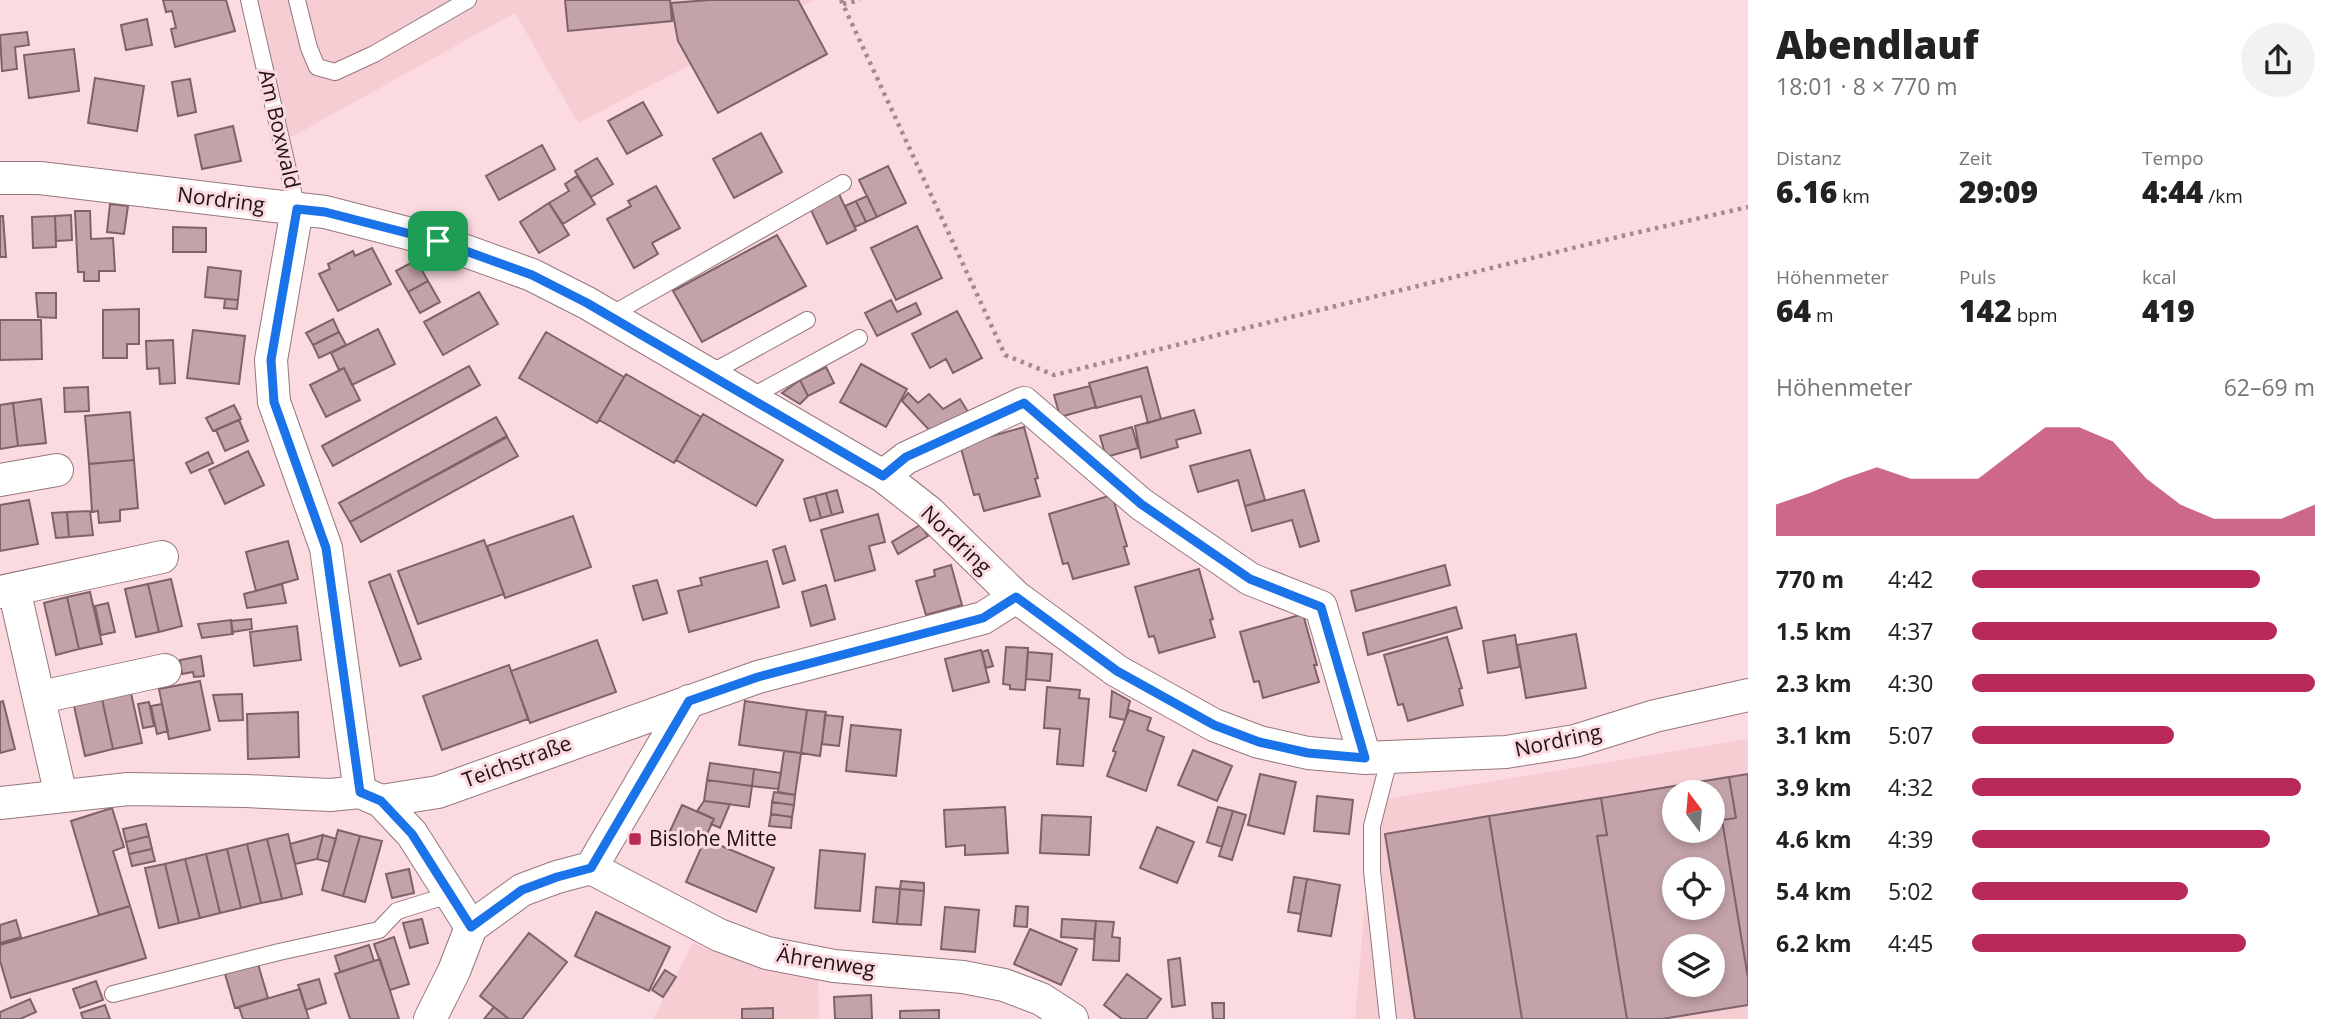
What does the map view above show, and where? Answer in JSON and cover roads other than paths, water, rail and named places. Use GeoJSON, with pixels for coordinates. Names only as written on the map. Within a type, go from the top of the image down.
{"type":"FeatureCollection","features":[{"type":"Feature","properties":{"kind":"street","name":"Nordring"},"geometry":{"type":"LineString","coordinates":[[0,178],[40,178],[325,212],[438,241],[532,275],[609,316],[883,476],[929,512],[1016,597],[1117,671],[1214,725],[1259,742],[1308,753],[1377,757],[1506,752],[1575,741],[1655,716],[1748,695]]}},
{"type":"Feature","properties":{"kind":"street","name":"Am Boxwald"},"geometry":{"type":"LineString","coordinates":[[297,209],[271,360],[274,402],[326,548],[371,797]]}},
{"type":"Feature","properties":{"kind":"street"},"geometry":{"type":"LineString","coordinates":[[883,476],[906,457],[1024,403],[1141,504],[1228,564],[1250,579],[1321,607],[1377,757]]}},
{"type":"Feature","properties":{"kind":"street"},"geometry":{"type":"LineString","coordinates":[[0,480],[57,470]]}},
{"type":"Feature","properties":{"kind":"street"},"geometry":{"type":"LineString","coordinates":[[61,796],[41,697],[7,590],[162,557]]}},
{"type":"Feature","properties":{"kind":"street","name":"Teichstraße"},"geometry":{"type":"LineString","coordinates":[[0,803],[128,789],[371,797],[438,792],[758,677],[983,618],[1016,597]]}},
{"type":"Feature","properties":{"kind":"street"},"geometry":{"type":"LineString","coordinates":[[41,697],[165,670]]}},
{"type":"Feature","properties":{"kind":"street"},"geometry":{"type":"LineString","coordinates":[[430,1019],[454,971],[471,927],[522,890],[591,868],[689,701]]}},
{"type":"Feature","properties":{"kind":"street"},"geometry":{"type":"LineString","coordinates":[[371,797],[412,834],[471,927]]}},
{"type":"Feature","properties":{"kind":"street","name":"Ährenweg"},"geometry":{"type":"LineString","coordinates":[[591,868],[719,935],[767,953],[834,967],[963,977],[1004,985],[1041,999],[1072,1019]]}},
{"type":"Feature","properties":{"kind":"lane","name":"Am Boxwald"},"geometry":{"type":"LineString","coordinates":[[249,0],[297,209]]}},
{"type":"Feature","properties":{"kind":"lane"},"geometry":{"type":"LineString","coordinates":[[297,0],[309,48],[317,67],[335,72],[374,54],[468,0]]}},
{"type":"Feature","properties":{"kind":"lane"},"geometry":{"type":"LineString","coordinates":[[609,316],[843,183]]}},
{"type":"Feature","properties":{"kind":"lane"},"geometry":{"type":"LineString","coordinates":[[709,374],[807,320]]}},
{"type":"Feature","properties":{"kind":"lane"},"geometry":{"type":"LineString","coordinates":[[749,398],[859,338]]}},
{"type":"Feature","properties":{"kind":"lane"},"geometry":{"type":"LineString","coordinates":[[1377,757],[1372,871],[1388,1019]]}},
{"type":"Feature","properties":{"kind":"lane"},"geometry":{"type":"LineString","coordinates":[[113,993],[379,930],[397,911],[449,895]]}},
{"type":"Feature","properties":{"kind":"place","name":"Bislohe Mitte"},"geometry":{"type":"Point","coordinates":[635,839]}}]}
